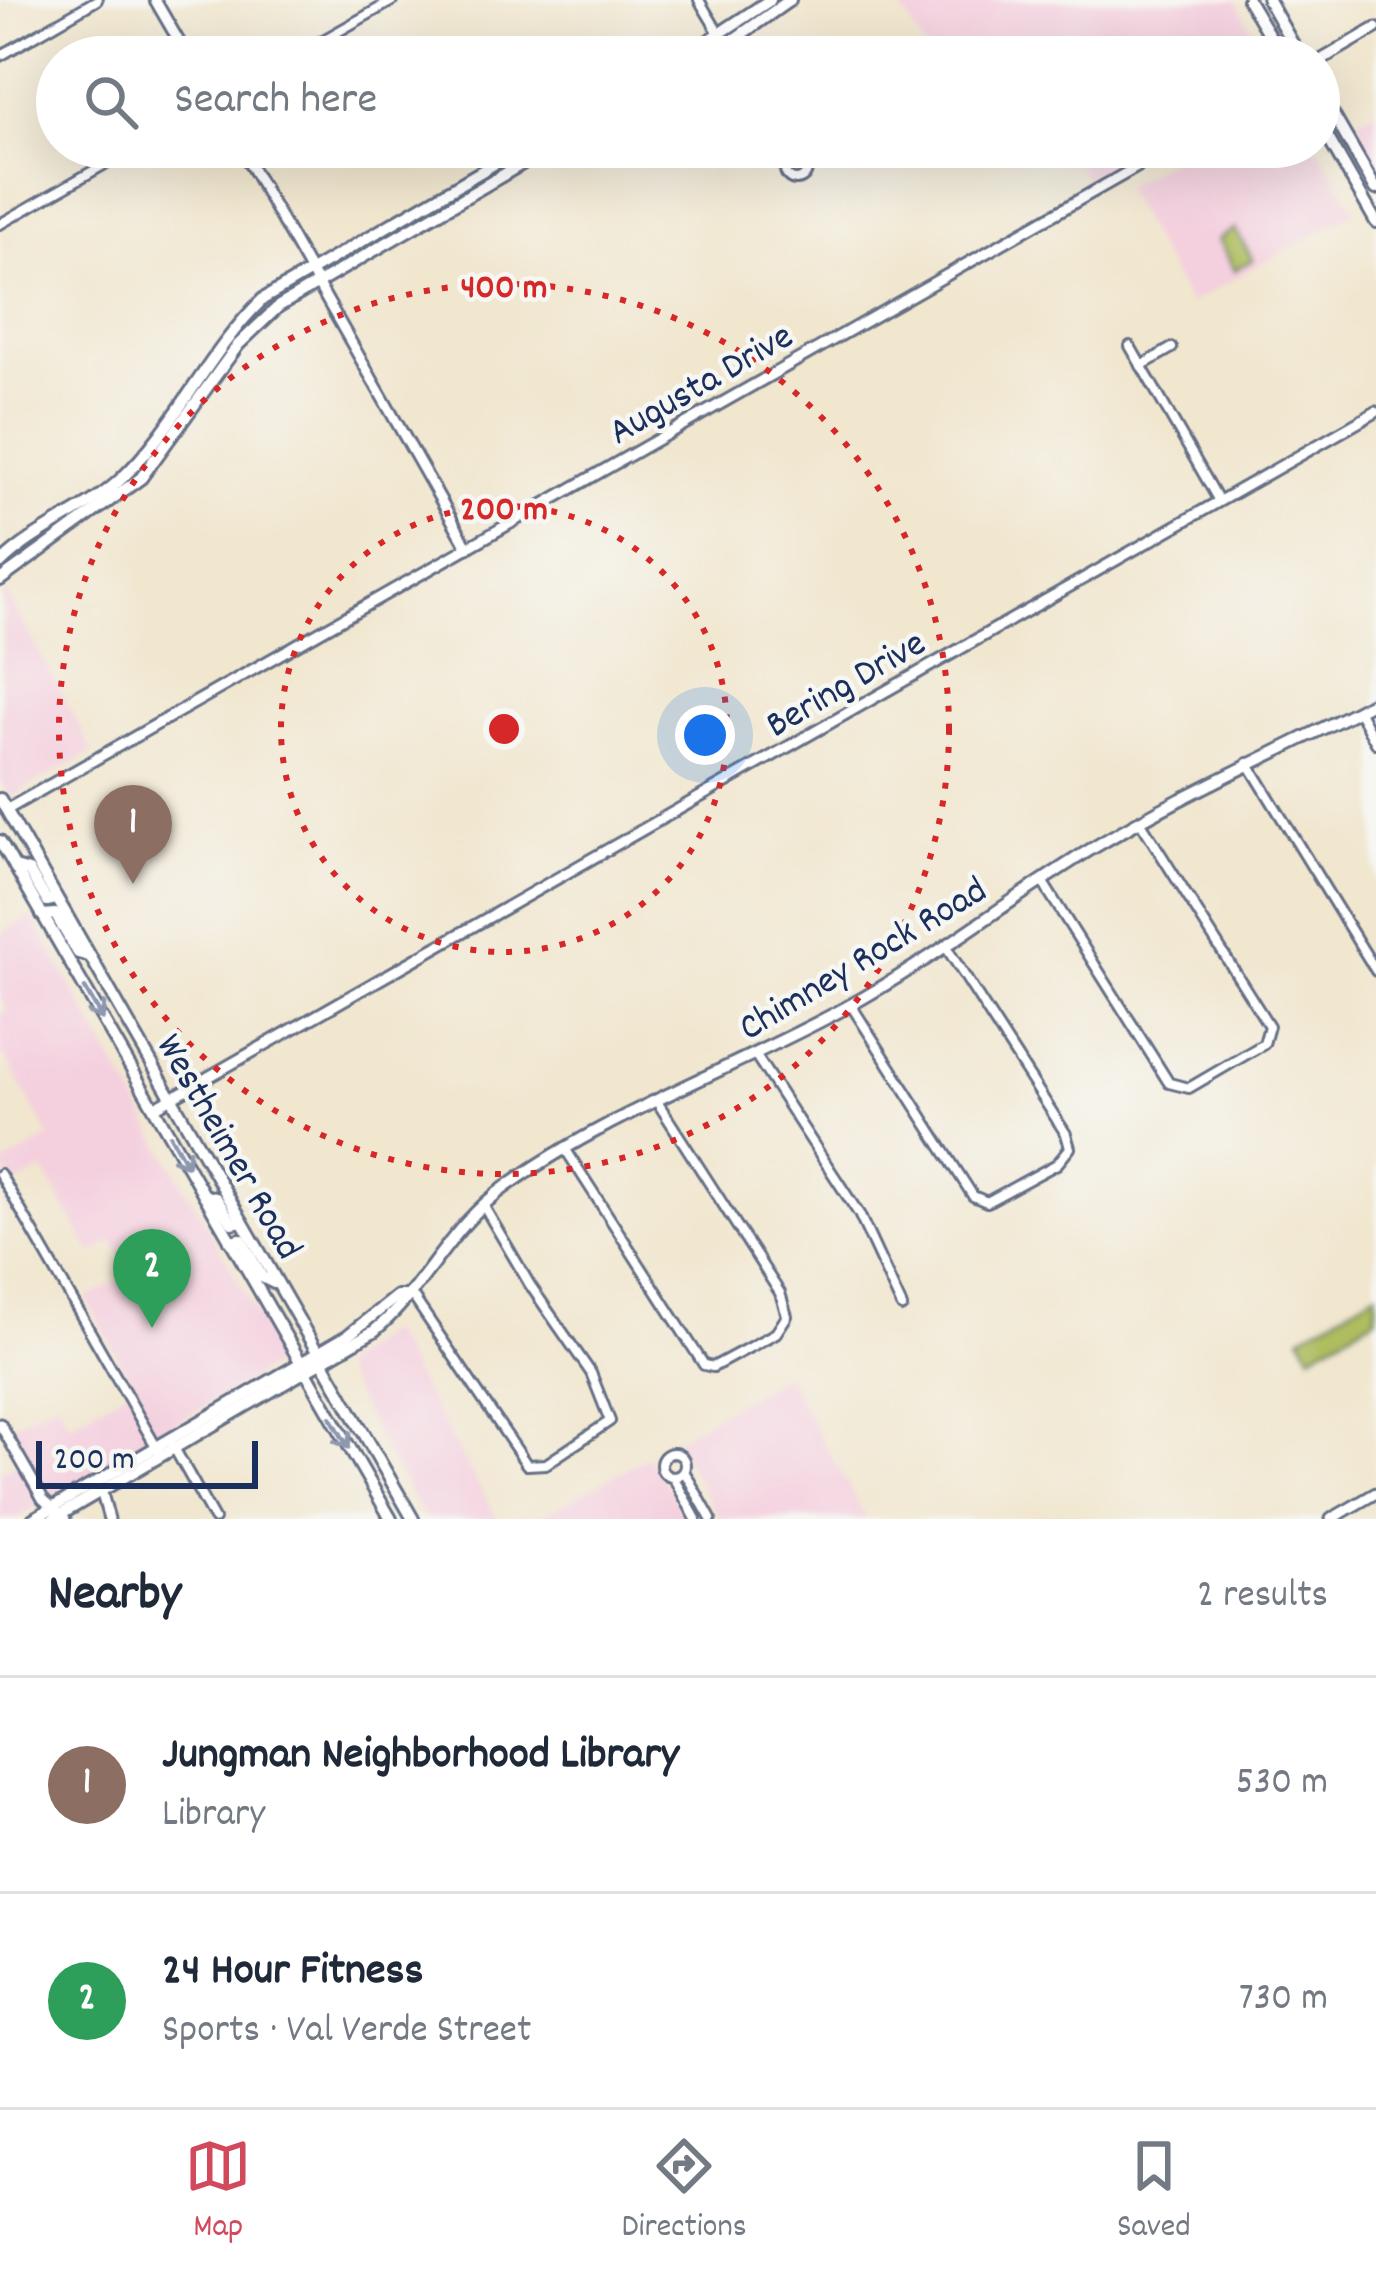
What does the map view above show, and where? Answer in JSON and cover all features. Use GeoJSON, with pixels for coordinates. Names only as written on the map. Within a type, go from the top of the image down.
{"type":"FeatureCollection","features":[{"type":"Feature","properties":{"kind":"main road"},"geometry":{"type":"LineString","coordinates":[[736,36],[770,0]]}},
{"type":"Feature","properties":{"kind":"main road"},"geometry":{"type":"LineString","coordinates":[[741,36],[790,0]]}},
{"type":"Feature","properties":{"kind":"main road"},"geometry":{"type":"LineString","coordinates":[[1248,0],[1269,36]]}},
{"type":"Feature","properties":{"kind":"main road"},"geometry":{"type":"LineString","coordinates":[[1268,0],[1288,36]]}},
{"type":"Feature","properties":{"kind":"main road"},"geometry":{"type":"LineString","coordinates":[[1340,132],[1372,195],[1376,221]]}},
{"type":"Feature","properties":{"kind":"main road"},"geometry":{"type":"LineString","coordinates":[[1340,151],[1372,195]]}},
{"type":"Feature","properties":{"kind":"main road"},"geometry":{"type":"LineString","coordinates":[[483,178],[496,168]]}},
{"type":"Feature","properties":{"kind":"main road"},"geometry":{"type":"LineString","coordinates":[[112,494],[167,425],[208,362],[263,299],[505,168]]}},
{"type":"Feature","properties":{"kind":"main road"},"geometry":{"type":"LineString","coordinates":[[6,567],[151,469],[253,327],[313,276]]}},
{"type":"Feature","properties":{"kind":"main road"},"geometry":{"type":"LineString","coordinates":[[208,362],[220,371]]}},
{"type":"Feature","properties":{"kind":"main road","name":"Chimney Rock Road"},"geometry":{"type":"LineString","coordinates":[[57,1516],[371,1326],[397,1296],[407,1294],[450,1236],[483,1205],[566,1150],[656,1100],[756,1056],[851,1005],[1140,821],[1376,701]]}},
{"type":"Feature","properties":{"kind":"main road","name":"Westheimer Road"},"geometry":{"type":"LineString","coordinates":[[2,807],[248,1223],[277,1284],[413,1519]]}},
{"type":"Feature","properties":{"kind":"main road","name":"Westheimer Road"},"geometry":{"type":"LineString","coordinates":[[0,841],[391,1519]]}},
{"type":"Feature","properties":{"kind":"main road"},"geometry":{"type":"LineString","coordinates":[[15,866],[29,871],[46,901],[56,899]]}},
{"type":"Feature","properties":{"kind":"main road"},"geometry":{"type":"LineString","coordinates":[[42,915],[55,914],[78,953],[89,956]]}},
{"type":"Feature","properties":{"kind":"main road"},"geometry":{"type":"LineString","coordinates":[[204,1195],[216,1198],[231,1223],[248,1223]]}},
{"type":"Feature","properties":{"kind":"main road"},"geometry":{"type":"LineString","coordinates":[[230,1240],[241,1239],[262,1277],[277,1284]]}},
{"type":"Feature","properties":{"kind":"main road","name":"Chimney Rock Road"},"geometry":{"type":"LineString","coordinates":[[33,1519],[57,1516],[159,1451]]}},
{"type":"Feature","properties":{"kind":"street"},"geometry":{"type":"LineString","coordinates":[[0,56],[97,0]]}},
{"type":"Feature","properties":{"kind":"street"},"geometry":{"type":"LineString","coordinates":[[155,0],[176,36]]}},
{"type":"Feature","properties":{"kind":"street"},"geometry":{"type":"LineString","coordinates":[[330,36],[394,0]]}},
{"type":"Feature","properties":{"kind":"street"},"geometry":{"type":"LineString","coordinates":[[699,0],[720,36]]}},
{"type":"Feature","properties":{"kind":"street"},"geometry":{"type":"LineString","coordinates":[[1340,49],[1376,28]]}},
{"type":"Feature","properties":{"kind":"street"},"geometry":{"type":"LineString","coordinates":[[0,224],[98,168]]}},
{"type":"Feature","properties":{"kind":"street"},"geometry":{"type":"LineString","coordinates":[[252,168],[468,548]]}},
{"type":"Feature","properties":{"kind":"street","name":"Augusta Drive"},"geometry":{"type":"LineString","coordinates":[[2,807],[1135,168]]}},
{"type":"Feature","properties":{"kind":"street"},"geometry":{"type":"LineString","coordinates":[[1130,346],[1220,501]]}},
{"type":"Feature","properties":{"kind":"street"},"geometry":{"type":"LineString","coordinates":[[1141,366],[1172,348]]}},
{"type":"Feature","properties":{"kind":"street","name":"Bering Drive"},"geometry":{"type":"LineString","coordinates":[[154,1108],[1376,412]]}},
{"type":"Feature","properties":{"kind":"street"},"geometry":{"type":"LineString","coordinates":[[1358,710],[1376,743]]}},
{"type":"Feature","properties":{"kind":"street"},"geometry":{"type":"LineString","coordinates":[[1248,763],[1376,971]]}},
{"type":"Feature","properties":{"kind":"street"},"geometry":{"type":"LineString","coordinates":[[1042,881],[1169,1083],[1189,1088],[1264,1044],[1269,1026],[1140,821]]}},
{"type":"Feature","properties":{"kind":"street"},"geometry":{"type":"LineString","coordinates":[[851,1005],[973,1196],[987,1202],[1030,1179],[1067,1155],[1066,1134],[946,947]]}},
{"type":"Feature","properties":{"kind":"street"},"geometry":{"type":"LineString","coordinates":[[756,1056],[859,1214],[902,1307]]}},
{"type":"Feature","properties":{"kind":"street"},"geometry":{"type":"LineString","coordinates":[[566,1150],[704,1365],[713,1367],[744,1351],[784,1325],[785,1305],[656,1100]]}},
{"type":"Feature","properties":{"kind":"street"},"geometry":{"type":"LineString","coordinates":[[0,1174],[159,1451]]}},
{"type":"Feature","properties":{"kind":"street"},"geometry":{"type":"LineString","coordinates":[[407,1294],[527,1465],[546,1464],[601,1433],[610,1421],[610,1411],[483,1205]]}},
{"type":"Feature","properties":{"kind":"street"},"geometry":{"type":"LineString","coordinates":[[0,1424],[57,1516]]}},
{"type":"Feature","properties":{"kind":"street"},"geometry":{"type":"LineString","coordinates":[[172,1444],[214,1519]]}},
{"type":"Feature","properties":{"kind":"street"},"geometry":{"type":"LineString","coordinates":[[697,1519],[673,1477],[661,1468],[666,1454],[680,1455],[711,1519]]}},
{"type":"Feature","properties":{"kind":"street"},"geometry":{"type":"LineString","coordinates":[[673,1477],[684,1471]]}},
{"type":"Feature","properties":{"kind":"street"},"geometry":{"type":"LineString","coordinates":[[101,1490],[109,1519]]}},
{"type":"Feature","properties":{"kind":"street"},"geometry":{"type":"LineString","coordinates":[[1331,1519],[1376,1493]]}},
{"type":"Feature","properties":{"kind":"shaded area"},"geometry":{"type":"Polygon","coordinates":[[[898,0],[1235,0],[1255,36],[918,36],[898,0]]]}},
{"type":"Feature","properties":{"kind":"shaded area"},"geometry":{"type":"Polygon","coordinates":[[[1376,110],[1376,170],[1350,124],[1376,110]]]}},
{"type":"Feature","properties":{"kind":"shaded area"},"geometry":{"type":"Polygon","coordinates":[[[1080,168],[1109,168],[1087,181],[1080,168]]]}},
{"type":"Feature","properties":{"kind":"shaded area"},"geometry":{"type":"Polygon","coordinates":[[[1156,168],[1330,168],[1355,211],[1189,304],[1122,187],[1156,168]]]}},
{"type":"Feature","properties":{"kind":"shaded area"},"geometry":{"type":"Polygon","coordinates":[[[4,588],[93,752],[10,797],[0,779],[4,588]]]}},
{"type":"Feature","properties":{"kind":"shaded area"},"geometry":{"type":"Polygon","coordinates":[[[31,916],[281,1356],[276,1364],[15,1519],[0,1519],[0,1472],[27,1456],[11,1425],[57,1401],[69,1424],[134,1386],[86,1299],[131,1273],[113,1241],[92,1253],[43,1170],[13,1186],[1,1166],[50,1137],[5,1056],[0,1058],[0,1015],[7,1010],[0,998],[0,934],[31,916]]]}},
{"type":"Feature","properties":{"kind":"shaded area"},"geometry":{"type":"Polygon","coordinates":[[[388,1331],[498,1519],[426,1519],[409,1493],[339,1367],[388,1331]]]}},
{"type":"Feature","properties":{"kind":"shaded area"},"geometry":{"type":"Polygon","coordinates":[[[785,1375],[867,1519],[720,1519],[674,1440],[785,1375]]]}},
{"type":"Feature","properties":{"kind":"shaded area"},"geometry":{"type":"Polygon","coordinates":[[[648,1456],[689,1519],[537,1519],[648,1456]]]}},
{"type":"Feature","properties":{"kind":"green space"},"geometry":{"type":"Polygon","coordinates":[[[1235,229],[1253,260],[1235,270],[1218,239],[1235,229]]]}},
{"type":"Feature","properties":{"kind":"green space"},"geometry":{"type":"Polygon","coordinates":[[[1376,1292],[1376,1317],[1311,1354],[1301,1336],[1376,1292]]]}},
{"type":"Feature","properties":{"kind":"place","name":"Jungman Neighborhood Library"},"geometry":{"type":"Point","coordinates":[133,884]}},
{"type":"Feature","properties":{"kind":"place","name":"24 Hour Fitness"},"geometry":{"type":"Point","coordinates":[152,1328]}}]}
